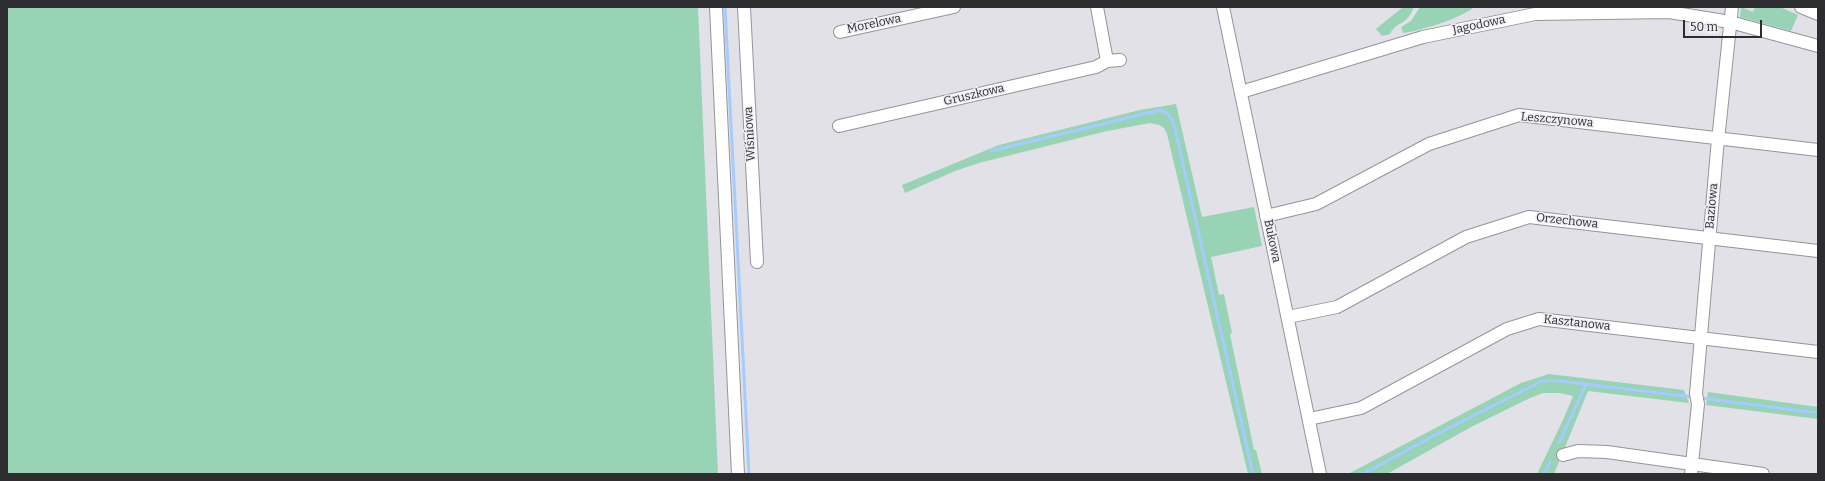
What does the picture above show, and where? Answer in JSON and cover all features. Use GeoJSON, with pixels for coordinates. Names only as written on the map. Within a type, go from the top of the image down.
{"type":"FeatureCollection","features":[{"type":"Feature","properties":{"kind":"street"},"geometry":{"type":"LineString","coordinates":[[716,7],[738,474]]}},
{"type":"Feature","properties":{"kind":"street","name":"Wiśniowa"},"geometry":{"type":"LineString","coordinates":[[744,7],[757,262]]}},
{"type":"Feature","properties":{"kind":"street","name":"Morelowa"},"geometry":{"type":"LineString","coordinates":[[840,32],[954,7]]}},
{"type":"Feature","properties":{"kind":"street"},"geometry":{"type":"LineString","coordinates":[[1097,7],[1107,60],[1120,60]]}},
{"type":"Feature","properties":{"kind":"street","name":"Bukowa"},"geometry":{"type":"LineString","coordinates":[[1223,7],[1320,474]]}},
{"type":"Feature","properties":{"kind":"street","name":"Baziowa"},"geometry":{"type":"LineString","coordinates":[[1692,469],[1701,338],[1718,138],[1732,7]]}},
{"type":"Feature","properties":{"kind":"street"},"geometry":{"type":"LineString","coordinates":[[1802,7],[1818,14]]}},
{"type":"Feature","properties":{"kind":"street","name":"Jagodowa"},"geometry":{"type":"LineString","coordinates":[[1241,92],[1423,37],[1535,14],[1669,12],[1730,22],[1818,46]]}},
{"type":"Feature","properties":{"kind":"street","name":"Gruszkowa"},"geometry":{"type":"LineString","coordinates":[[839,126],[1096,67],[1107,60]]}},
{"type":"Feature","properties":{"kind":"street","name":"Leszczynowa"},"geometry":{"type":"LineString","coordinates":[[1266,216],[1316,204],[1429,144],[1519,115],[1818,150]]}},
{"type":"Feature","properties":{"kind":"street","name":"Orzechowa"},"geometry":{"type":"LineString","coordinates":[[1288,317],[1337,307],[1466,237],[1529,217],[1818,251]]}},
{"type":"Feature","properties":{"kind":"street","name":"Kasztanowa"},"geometry":{"type":"LineString","coordinates":[[1308,419],[1362,408],[1507,329],[1539,319],[1818,352]]}},
{"type":"Feature","properties":{"kind":"street"},"geometry":{"type":"LineString","coordinates":[[1563,455],[1578,451],[1607,452],[1692,469],[1763,474]]}},
{"type":"Feature","properties":{"kind":"green space"},"geometry":{"type":"Polygon","coordinates":[[[7,7],[698,7],[718,474],[7,474],[7,7]]]}},
{"type":"Feature","properties":{"kind":"green space"},"geometry":{"type":"Polygon","coordinates":[[[1403,7],[1414,7],[1405,21],[1396,27],[1390,34],[1382,36],[1376,29],[1403,7]]]}},
{"type":"Feature","properties":{"kind":"green space"},"geometry":{"type":"Polygon","coordinates":[[[1420,7],[1473,8],[1440,24],[1403,33],[1401,27],[1411,21],[1420,7]]]}},
{"type":"Feature","properties":{"kind":"green space"},"geometry":{"type":"Polygon","coordinates":[[[1741,7],[1753,12],[1755,7],[1780,7],[1798,15],[1791,31],[1740,17],[1741,7]]]}},
{"type":"Feature","properties":{"kind":"green space"},"geometry":{"type":"Polygon","coordinates":[[[1176,104],[1202,217],[1254,207],[1262,246],[1211,257],[1219,295],[1224,294],[1232,333],[1230,334],[1254,450],[1256,450],[1262,474],[1248,474],[1167,134],[1164,128],[1150,123],[1107,131],[979,163],[955,171],[905,193],[902,185],[999,145],[1140,110],[1176,104]]]}},
{"type":"Feature","properties":{"kind":"green space"},"geometry":{"type":"Polygon","coordinates":[[[1549,374],[1684,390],[1689,403],[1588,391],[1554,474],[1537,474],[1573,396],[1560,393],[1543,393],[1530,398],[1471,427],[1387,474],[1348,474],[1521,383],[1549,374]]]}},
{"type":"Feature","properties":{"kind":"green space"},"geometry":{"type":"Polygon","coordinates":[[[1708,392],[1818,407],[1818,419],[1706,405],[1708,392]]]}},
{"type":"Feature","properties":{"kind":"waterway"},"geometry":{"type":"LineString","coordinates":[[725,7],[749,474]]}},
{"type":"Feature","properties":{"kind":"waterway"},"geometry":{"type":"LineString","coordinates":[[991,151],[1160,110],[1169,115],[1174,124],[1253,474]]}},
{"type":"Feature","properties":{"kind":"waterway"},"geometry":{"type":"LineString","coordinates":[[1363,474],[1433,436],[1540,382],[1551,380],[1693,397]]}},
{"type":"Feature","properties":{"kind":"waterway"},"geometry":{"type":"LineString","coordinates":[[1559,443],[1586,384]]}},
{"type":"Feature","properties":{"kind":"waterway"},"geometry":{"type":"LineString","coordinates":[[1701,398],[1818,413]]}},
{"type":"Feature","properties":{"kind":"waterway"},"geometry":{"type":"LineString","coordinates":[[1544,474],[1550,462]]}}]}
